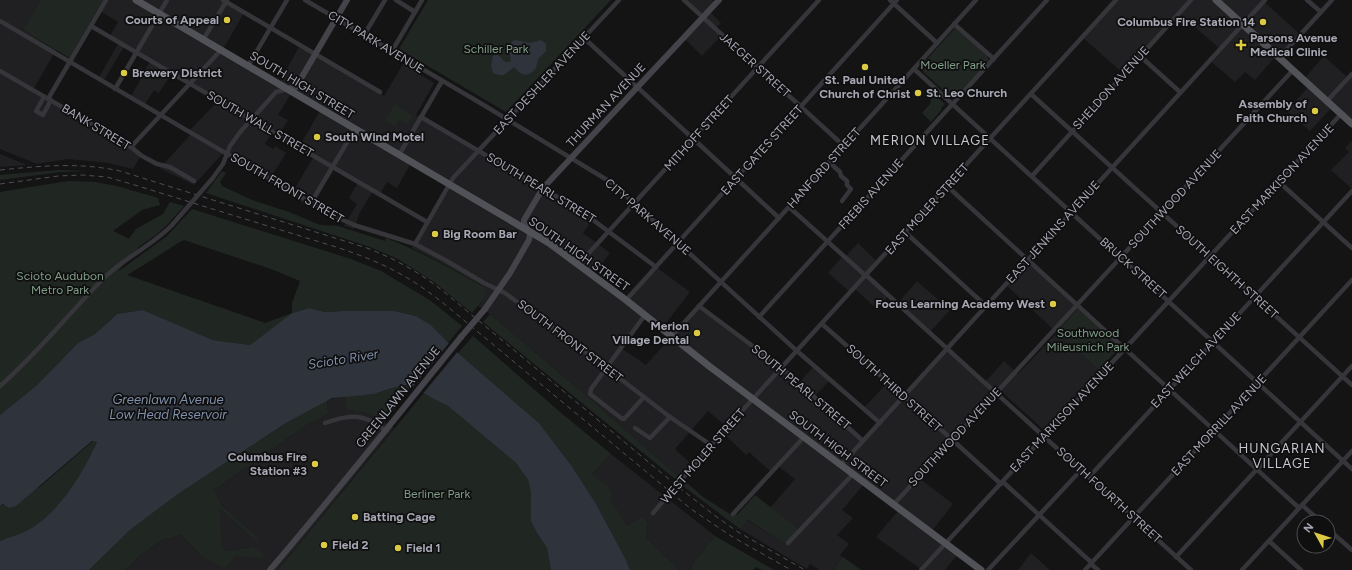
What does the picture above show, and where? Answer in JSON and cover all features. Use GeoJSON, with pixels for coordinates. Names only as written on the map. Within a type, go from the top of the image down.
{"type":"FeatureCollection","features":[{"type":"Feature","properties":{"kind":"main road","name":"SOUTH HIGH STREET"},"geometry":{"type":"LineString","coordinates":[[136,0],[549,244],[626,300],[709,366],[981,570]]}},
{"type":"Feature","properties":{"kind":"main road"},"geometry":{"type":"LineString","coordinates":[[287,89],[296,87],[346,0]]}},
{"type":"Feature","properties":{"kind":"main road","name":"THURMAN AVENUE"},"geometry":{"type":"LineString","coordinates":[[528,231],[524,220],[543,188],[719,0]]}},
{"type":"Feature","properties":{"kind":"main road"},"geometry":{"type":"LineString","coordinates":[[1216,0],[1352,124]]}},
{"type":"Feature","properties":{"kind":"main road","name":"GREENLAWN AVENUE"},"geometry":{"type":"LineString","coordinates":[[270,570],[333,496],[385,430],[485,309],[529,240],[530,234],[528,231]]}},
{"type":"Feature","properties":{"kind":"street"},"geometry":{"type":"LineString","coordinates":[[48,99],[106,0]]}},
{"type":"Feature","properties":{"kind":"street"},"geometry":{"type":"LineString","coordinates":[[115,89],[167,0]]}},
{"type":"Feature","properties":{"kind":"street"},"geometry":{"type":"LineString","coordinates":[[248,66],[287,0]]}},
{"type":"Feature","properties":{"kind":"street","name":"CITY PARK AVENUE"},"geometry":{"type":"LineString","coordinates":[[306,0],[612,183],[759,317],[880,423]]}},
{"type":"Feature","properties":{"kind":"street"},"geometry":{"type":"LineString","coordinates":[[364,35],[385,0]]}},
{"type":"Feature","properties":{"kind":"street"},"geometry":{"type":"LineString","coordinates":[[396,0],[415,12]]}},
{"type":"Feature","properties":{"kind":"street"},"geometry":{"type":"LineString","coordinates":[[392,51],[422,0]]}},
{"type":"Feature","properties":{"kind":"street","name":"EAST DESHLER AVENUE"},"geometry":{"type":"LineString","coordinates":[[415,244],[453,178],[619,0]]}},
{"type":"Feature","properties":{"kind":"street","name":"JAEGER STREET"},"geometry":{"type":"LineString","coordinates":[[684,0],[844,146]]}},
{"type":"Feature","properties":{"kind":"street","name":"MITHOFF STREET"},"geometry":{"type":"LineString","coordinates":[[578,265],[818,0]]}},
{"type":"Feature","properties":{"kind":"street"},"geometry":{"type":"LineString","coordinates":[[890,0],[896,2],[937,43]]}},
{"type":"Feature","properties":{"kind":"street","name":"HANFORD STREET"},"geometry":{"type":"LineString","coordinates":[[672,336],[976,0]]}},
{"type":"Feature","properties":{"kind":"street","name":"FREBIS AVENUE"},"geometry":{"type":"LineString","coordinates":[[759,317],[1047,0]]}},
{"type":"Feature","properties":{"kind":"street","name":"EAST MOLER STREET"},"geometry":{"type":"LineString","coordinates":[[753,399],[1116,0]]}},
{"type":"Feature","properties":{"kind":"street","name":"SHELDON AVENUE"},"geometry":{"type":"LineString","coordinates":[[1032,176],[1191,0]]}},
{"type":"Feature","properties":{"kind":"street","name":"EAST JENKINS AVENUE"},"geometry":{"type":"LineString","coordinates":[[841,465],[1265,0]]}},
{"type":"Feature","properties":{"kind":"street"},"geometry":{"type":"LineString","coordinates":[[1307,0],[1321,12]]}},
{"type":"Feature","properties":{"kind":"street"},"geometry":{"type":"LineString","coordinates":[[1279,58],[1332,0]]}},
{"type":"Feature","properties":{"kind":"street"},"geometry":{"type":"LineString","coordinates":[[204,40],[225,1],[380,92]]}},
{"type":"Feature","properties":{"kind":"street","name":"EAST GATES STREET"},"geometry":{"type":"LineString","coordinates":[[626,300],[896,2]]}},
{"type":"Feature","properties":{"kind":"street","name":"SOUTH FRONT STREET"},"geometry":{"type":"LineString","coordinates":[[0,21],[340,220],[415,244],[510,296],[670,417],[711,445]]}},
{"type":"Feature","properties":{"kind":"street"},"geometry":{"type":"LineString","coordinates":[[954,24],[994,59]]}},
{"type":"Feature","properties":{"kind":"street","name":"SOUTH WALL STREET"},"geometry":{"type":"LineString","coordinates":[[91,26],[427,222]]}},
{"type":"Feature","properties":{"kind":"street"},"geometry":{"type":"LineString","coordinates":[[584,38],[779,218]]}},
{"type":"Feature","properties":{"kind":"street"},"geometry":{"type":"LineString","coordinates":[[131,147],[221,50]]}},
{"type":"Feature","properties":{"kind":"street"},"geometry":{"type":"LineString","coordinates":[[1140,56],[1180,92]]}},
{"type":"Feature","properties":{"kind":"street","name":"BRUCK STREET"},"geometry":{"type":"LineString","coordinates":[[914,69],[1352,468]]}},
{"type":"Feature","properties":{"kind":"street","name":"BANK STREET"},"geometry":{"type":"LineString","coordinates":[[0,70],[131,147],[157,164],[170,167],[194,181]]}},
{"type":"Feature","properties":{"kind":"street","name":"SOUTHWOOD AVENUE"},"geometry":{"type":"LineString","coordinates":[[894,504],[1293,70]]}},
{"type":"Feature","properties":{"kind":"street"},"geometry":{"type":"LineString","coordinates":[[1327,101],[1352,74]]}},
{"type":"Feature","properties":{"kind":"street"},"geometry":{"type":"LineString","coordinates":[[399,155],[442,81]]}},
{"type":"Feature","properties":{"kind":"street"},"geometry":{"type":"LineString","coordinates":[[0,386],[37,350],[105,277],[118,266],[158,239],[172,225],[212,179],[228,154],[230,146],[251,119],[277,91],[287,89]]}},
{"type":"Feature","properties":{"kind":"street","name":"SOUTH EIGHTH STREET"},"geometry":{"type":"LineString","coordinates":[[1031,94],[1352,385]]}},
{"type":"Feature","properties":{"kind":"street","name":"EAST MARKISON AVENUE"},"geometry":{"type":"LineString","coordinates":[[921,570],[1341,114]]}},
{"type":"Feature","properties":{"kind":"street","name":"SOUTH PEARL STREET"},"geometry":{"type":"LineString","coordinates":[[421,117],[582,211],[656,267]]}},
{"type":"Feature","properties":{"kind":"street"},"geometry":{"type":"LineString","coordinates":[[311,203],[355,129]]}},
{"type":"Feature","properties":{"kind":"street"},"geometry":{"type":"LineString","coordinates":[[829,162],[840,172],[841,176],[847,181],[847,185],[851,189],[842,201]]}},
{"type":"Feature","properties":{"kind":"street"},"geometry":{"type":"LineString","coordinates":[[1280,180],[1352,248]]}},
{"type":"Feature","properties":{"kind":"street"},"geometry":{"type":"LineString","coordinates":[[947,186],[1257,469],[1310,514]]}},
{"type":"Feature","properties":{"kind":"street","name":"EAST WELCH AVENUE"},"geometry":{"type":"LineString","coordinates":[[1089,477],[1352,191]]}},
{"type":"Feature","properties":{"kind":"street","name":"SOUTH FOURTH STREET"},"geometry":{"type":"LineString","coordinates":[[789,207],[948,348],[1191,570]]}},
{"type":"Feature","properties":{"kind":"street"},"geometry":{"type":"LineString","coordinates":[[905,232],[986,306]]}},
{"type":"Feature","properties":{"kind":"street","name":"EAST MORRILL AVENUE"},"geometry":{"type":"LineString","coordinates":[[1085,570],[1352,280]]}},
{"type":"Feature","properties":{"kind":"street","name":"SOUTH PEARL STREET"},"geometry":{"type":"LineString","coordinates":[[699,306],[782,368],[863,441]]}},
{"type":"Feature","properties":{"kind":"street"},"geometry":{"type":"LineString","coordinates":[[644,397],[625,419],[623,419],[590,394],[591,389],[645,315]]}},
{"type":"Feature","properties":{"kind":"street","name":"SOUTH THIRD STREET"},"geometry":{"type":"LineString","coordinates":[[822,324],[1039,515],[1098,570]]}},
{"type":"Feature","properties":{"kind":"street"},"geometry":{"type":"LineString","coordinates":[[1176,556],[1352,366]]}},
{"type":"Feature","properties":{"kind":"street","name":"WEST MOLER STREET"},"geometry":{"type":"LineString","coordinates":[[653,513],[711,445],[753,399]]}},
{"type":"Feature","properties":{"kind":"street"},"geometry":{"type":"LineString","coordinates":[[325,423],[342,417],[356,417],[375,423],[385,430]]}},
{"type":"Feature","properties":{"kind":"street"},"geometry":{"type":"LineString","coordinates":[[634,428],[650,438],[670,417]]}},
{"type":"Feature","properties":{"kind":"street"},"geometry":{"type":"LineString","coordinates":[[733,514],[804,437]]}},
{"type":"Feature","properties":{"kind":"street"},"geometry":{"type":"LineString","coordinates":[[1242,570],[1352,452]]}},
{"type":"Feature","properties":{"kind":"street"},"geometry":{"type":"LineString","coordinates":[[988,570],[1081,470]]}},
{"type":"Feature","properties":{"kind":"street"},"geometry":{"type":"LineString","coordinates":[[788,543],[853,474]]}},
{"type":"Feature","properties":{"kind":"street"},"geometry":{"type":"LineString","coordinates":[[1336,536],[1352,550]]}},
{"type":"Feature","properties":{"kind":"street"},"geometry":{"type":"LineString","coordinates":[[1269,541],[1301,570]]}},
{"type":"Feature","properties":{"kind":"shaded area"},"geometry":{"type":"Polygon","coordinates":[[[0,0],[41,0],[23,30],[56,50],[33,90],[141,155],[133,169],[109,163],[68,159],[37,164],[0,149],[0,0]]]}},
{"type":"Feature","properties":{"kind":"shaded area"},"geometry":{"type":"Polygon","coordinates":[[[103,0],[222,0],[244,13],[222,51],[278,85],[300,45],[384,96],[403,64],[434,83],[416,115],[593,219],[583,233],[610,253],[593,275],[626,299],[656,267],[690,292],[662,328],[645,315],[621,348],[646,365],[699,306],[799,383],[814,366],[830,380],[814,397],[864,440],[879,423],[863,409],[888,382],[903,396],[947,349],[985,382],[1004,361],[1018,374],[1057,333],[1005,284],[1027,260],[1078,309],[1057,332],[1099,370],[1044,430],[1002,392],[997,393],[919,478],[953,504],[931,532],[959,553],[945,570],[922,570],[876,537],[899,510],[865,483],[842,510],[853,518],[837,535],[849,544],[840,555],[843,557],[833,570],[820,570],[810,564],[807,569],[740,529],[747,520],[781,541],[800,531],[770,508],[795,479],[778,466],[771,472],[749,452],[746,455],[723,433],[728,428],[708,411],[675,449],[692,465],[680,478],[589,398],[490,314],[478,306],[485,297],[484,287],[412,248],[448,185],[411,163],[397,188],[387,182],[380,194],[373,191],[360,212],[354,229],[344,226],[357,204],[349,198],[358,182],[332,167],[308,206],[291,195],[314,156],[299,147],[321,109],[292,92],[278,115],[288,120],[279,135],[272,132],[265,144],[273,149],[275,146],[286,153],[270,179],[224,152],[194,185],[160,168],[192,133],[189,131],[219,100],[172,73],[159,93],[154,90],[144,106],[130,98],[141,79],[134,74],[138,67],[145,70],[151,60],[125,45],[103,82],[98,79],[119,42],[110,36],[118,22],[97,9],[103,0]]]}},
{"type":"Feature","properties":{"kind":"shaded area"},"geometry":{"type":"Polygon","coordinates":[[[687,0],[712,0],[716,3],[709,11],[721,23],[715,29],[722,35],[702,56],[684,38],[703,18],[687,0]]]}},
{"type":"Feature","properties":{"kind":"shaded area"},"geometry":{"type":"Polygon","coordinates":[[[1116,0],[1262,0],[1301,35],[1279,59],[1276,56],[1255,80],[1245,72],[1235,82],[1209,60],[1219,48],[1179,13],[1124,74],[1082,37],[1116,0]]]}},
{"type":"Feature","properties":{"kind":"shaded area"},"geometry":{"type":"Polygon","coordinates":[[[1324,56],[1348,78],[1352,73],[1352,124],[1333,106],[1310,131],[1287,111],[1309,86],[1303,80],[1324,56]]]}},
{"type":"Feature","properties":{"kind":"shaded area"},"geometry":{"type":"Polygon","coordinates":[[[1352,141],[1352,189],[1331,170],[1349,152],[1345,148],[1352,141]]]}},
{"type":"Feature","properties":{"kind":"shaded area"},"geometry":{"type":"Polygon","coordinates":[[[0,154],[27,165],[0,167],[0,154]]]}},
{"type":"Feature","properties":{"kind":"shaded area"},"geometry":{"type":"Polygon","coordinates":[[[858,243],[877,262],[866,274],[889,295],[877,309],[854,288],[850,292],[828,273],[843,256],[845,257],[858,243]]]}},
{"type":"Feature","properties":{"kind":"shaded area"},"geometry":{"type":"Polygon","coordinates":[[[917,281],[950,310],[930,332],[898,303],[917,281]]]}},
{"type":"Feature","properties":{"kind":"shaded area"},"geometry":{"type":"Polygon","coordinates":[[[344,396],[347,411],[359,411],[372,414],[394,428],[278,570],[126,570],[138,557],[162,540],[181,535],[203,557],[235,556],[252,547],[225,551],[220,545],[220,509],[257,540],[259,538],[222,506],[214,490],[305,426],[328,414],[327,400],[344,396]]]}},
{"type":"Feature","properties":{"kind":"shaded area"},"geometry":{"type":"Polygon","coordinates":[[[611,454],[715,536],[693,563],[691,570],[680,570],[646,538],[648,523],[642,516],[627,526],[620,516],[592,474],[611,454]]]}},
{"type":"Feature","properties":{"kind":"shaded area"},"geometry":{"type":"Polygon","coordinates":[[[1031,553],[1050,570],[1018,570],[1031,553]]]}},
{"type":"Feature","properties":{"kind":"green space"},"geometry":{"type":"Polygon","coordinates":[[[41,0],[103,0],[70,57],[23,30],[41,0]]]}},
{"type":"Feature","properties":{"kind":"green space","name":"Schiller Park"},"geometry":{"type":"Polygon","coordinates":[[[428,0],[611,0],[506,112],[399,49],[428,0]]]}},
{"type":"Feature","properties":{"kind":"green space","name":"Moeller Park"},"geometry":{"type":"Polygon","coordinates":[[[955,28],[987,56],[989,61],[956,98],[952,98],[919,68],[955,28]]]}},
{"type":"Feature","properties":{"kind":"green space"},"geometry":{"type":"Polygon","coordinates":[[[935,95],[945,104],[931,122],[922,113],[930,104],[935,95]]]}},
{"type":"Feature","properties":{"kind":"green space"},"geometry":{"type":"Polygon","coordinates":[[[395,104],[413,116],[408,125],[399,120],[395,126],[385,120],[395,104]]]}},
{"type":"Feature","properties":{"kind":"green space"},"geometry":{"type":"Polygon","coordinates":[[[59,170],[89,171],[61,172],[0,180],[0,175],[59,170]]]}},
{"type":"Feature","properties":{"kind":"green space"},"geometry":{"type":"Polygon","coordinates":[[[222,171],[226,173],[220,182],[222,186],[252,200],[289,212],[320,225],[338,226],[385,241],[386,238],[399,243],[484,287],[486,291],[485,297],[472,313],[434,282],[398,259],[370,247],[206,193],[222,171]]]}},
{"type":"Feature","properties":{"kind":"green space","name":"Scioto Audubon Metro Park"},"geometry":{"type":"Polygon","coordinates":[[[68,181],[95,182],[117,186],[158,198],[160,205],[142,210],[113,231],[129,239],[136,229],[163,214],[170,202],[184,206],[156,235],[140,246],[119,271],[167,236],[192,209],[351,259],[381,271],[431,301],[462,326],[448,343],[431,325],[416,316],[394,311],[325,312],[309,308],[292,313],[250,345],[213,340],[143,310],[117,314],[95,334],[78,343],[37,385],[0,415],[0,192],[68,181]],[[184,240],[127,275],[265,323],[292,313],[292,303],[300,281],[271,269],[184,240]]]}},
{"type":"Feature","properties":{"kind":"green space","name":"Southwood Mileusnich Park"},"geometry":{"type":"Polygon","coordinates":[[[1078,309],[1120,347],[1099,370],[1057,332],[1078,309]]]}},
{"type":"Feature","properties":{"kind":"green space"},"geometry":{"type":"Polygon","coordinates":[[[490,314],[680,478],[675,479],[483,322],[490,314]]]}},
{"type":"Feature","properties":{"kind":"green space"},"geometry":{"type":"Polygon","coordinates":[[[473,336],[560,412],[611,454],[592,474],[608,487],[612,493],[610,499],[627,526],[642,516],[648,523],[646,538],[680,570],[630,570],[595,502],[571,465],[539,423],[458,353],[473,336]]]}},
{"type":"Feature","properties":{"kind":"green space"},"geometry":{"type":"Polygon","coordinates":[[[407,385],[411,387],[384,422],[375,416],[366,413],[347,411],[344,396],[374,394],[407,385]]]}},
{"type":"Feature","properties":{"kind":"green space","name":"Berliner Park"},"geometry":{"type":"Polygon","coordinates":[[[423,394],[448,406],[516,463],[528,480],[531,493],[531,521],[547,548],[551,570],[278,570],[423,394]]]}},
{"type":"Feature","properties":{"kind":"green space"},"geometry":{"type":"Polygon","coordinates":[[[327,400],[328,414],[305,426],[214,490],[222,506],[259,538],[257,541],[220,509],[221,545],[225,551],[252,547],[263,553],[262,558],[235,556],[225,568],[203,557],[181,535],[162,540],[138,557],[126,570],[89,570],[130,530],[178,494],[286,423],[327,400]]]}},
{"type":"Feature","properties":{"kind":"green space"},"geometry":{"type":"Polygon","coordinates":[[[93,441],[97,442],[77,480],[59,504],[38,524],[26,531],[0,541],[0,506],[41,486],[93,441]]]}},
{"type":"Feature","properties":{"kind":"green space"},"geometry":{"type":"Polygon","coordinates":[[[686,482],[703,497],[733,516],[738,514],[755,495],[801,531],[788,542],[781,541],[748,520],[740,529],[683,486],[686,482]]]}},
{"type":"Feature","properties":{"kind":"green space"},"geometry":{"type":"Polygon","coordinates":[[[715,536],[774,570],[762,570],[756,567],[753,570],[691,570],[693,563],[715,536]]]}},
{"type":"Feature","properties":{"kind":"green space"},"geometry":{"type":"Polygon","coordinates":[[[843,557],[861,570],[833,570],[843,557]]]}},
{"type":"Feature","properties":{"kind":"water"},"geometry":{"type":"Polygon","coordinates":[[[515,40],[530,43],[541,40],[546,44],[546,51],[538,59],[536,68],[531,73],[526,75],[520,73],[514,67],[504,75],[493,73],[491,66],[493,56],[498,55],[505,62],[511,61],[509,52],[510,44],[515,40]]]}},
{"type":"Feature","properties":{"kind":"water"},"geometry":{"type":"Polygon","coordinates":[[[309,308],[325,312],[394,311],[416,316],[431,325],[458,353],[539,423],[571,465],[595,502],[630,570],[551,570],[547,548],[531,521],[531,493],[528,480],[516,463],[448,406],[407,385],[374,394],[332,398],[286,423],[178,494],[130,530],[89,570],[0,570],[0,541],[26,531],[38,524],[59,504],[77,480],[97,442],[92,441],[16,506],[9,508],[3,504],[0,506],[0,415],[37,385],[78,343],[95,334],[117,314],[143,310],[213,340],[250,345],[292,313],[309,308]]]}},
{"type":"Feature","properties":{"kind":"pier"},"geometry":{"type":"Polygon","coordinates":[[[450,342],[459,350],[421,396],[411,389],[450,342]]]}},
{"type":"Feature","properties":{"kind":"railway"},"geometry":{"type":"LineString","coordinates":[[0,170],[45,166],[90,166],[120,171],[367,248],[389,258],[440,288],[714,515],[738,532],[805,570]]}},
{"type":"Feature","properties":{"kind":"railway"},"geometry":{"type":"LineString","coordinates":[[0,184],[58,176],[82,175],[107,177],[336,247],[382,264],[408,278],[448,307],[691,509],[731,536],[791,570]]}},
{"type":"Feature","properties":{"kind":"place","name":"Courts of Appeal"},"geometry":{"type":"Point","coordinates":[227,20]}},
{"type":"Feature","properties":{"kind":"place","name":"Columbus Fire Station 14"},"geometry":{"type":"Point","coordinates":[1263,22]}},
{"type":"Feature","properties":{"kind":"place","name":"Parsons Avenue Medical Clinic"},"geometry":{"type":"Point","coordinates":[1241,45]}},
{"type":"Feature","properties":{"kind":"place","name":"St. Paul United Church of Christ"},"geometry":{"type":"Point","coordinates":[865,67]}},
{"type":"Feature","properties":{"kind":"place","name":"Brewery District"},"geometry":{"type":"Point","coordinates":[124,73]}},
{"type":"Feature","properties":{"kind":"place","name":"St. Leo Church"},"geometry":{"type":"Point","coordinates":[918,93]}},
{"type":"Feature","properties":{"kind":"place","name":"Assembly of Faith Church"},"geometry":{"type":"Point","coordinates":[1315,111]}},
{"type":"Feature","properties":{"kind":"place","name":"South Wind Motel"},"geometry":{"type":"Point","coordinates":[317,137]}},
{"type":"Feature","properties":{"kind":"place","name":"Big Room Bar"},"geometry":{"type":"Point","coordinates":[435,234]}},
{"type":"Feature","properties":{"kind":"place","name":"Focus Learning Academy West"},"geometry":{"type":"Point","coordinates":[1053,304]}},
{"type":"Feature","properties":{"kind":"place","name":"Merion Village Dental"},"geometry":{"type":"Point","coordinates":[697,333]}},
{"type":"Feature","properties":{"kind":"place","name":"Columbus Fire Station #3"},"geometry":{"type":"Point","coordinates":[315,464]}},
{"type":"Feature","properties":{"kind":"place","name":"Batting Cage"},"geometry":{"type":"Point","coordinates":[355,517]}},
{"type":"Feature","properties":{"kind":"place","name":"Field 2"},"geometry":{"type":"Point","coordinates":[324,545]}},
{"type":"Feature","properties":{"kind":"place","name":"Field 1"},"geometry":{"type":"Point","coordinates":[398,548]}},
{"type":"Feature","properties":{"kind":"district","name":"MERION VILLAGE"},"geometry":{"type":"Point","coordinates":[930,140]}},
{"type":"Feature","properties":{"kind":"district","name":"HUNGARIAN VILLAGE"},"geometry":{"type":"Point","coordinates":[1282,456]}},
{"type":"Feature","properties":{"kind":"water label","name":"Scioto River"},"geometry":{"type":"Point","coordinates":[343,359]}},
{"type":"Feature","properties":{"kind":"water label","name":"Greenlawn Avenue Low Head Reservoir"},"geometry":{"type":"Point","coordinates":[168,406]}}]}
